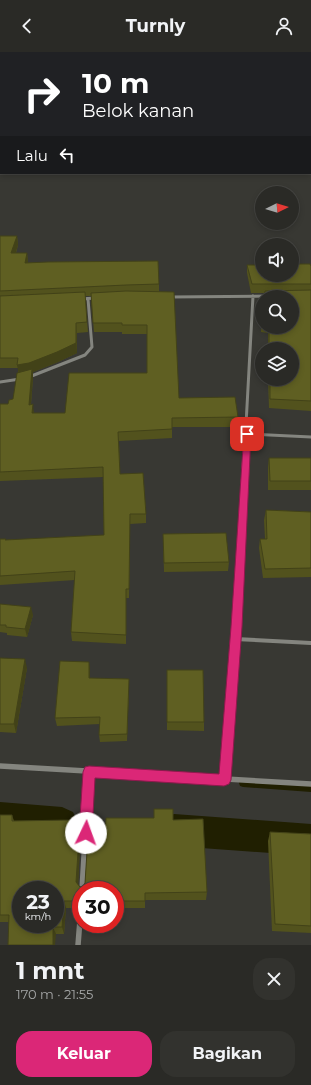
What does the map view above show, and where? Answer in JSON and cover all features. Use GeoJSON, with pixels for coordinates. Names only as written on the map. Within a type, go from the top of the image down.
{"type":"FeatureCollection","features":[{"type":"Feature","properties":{"kind":"street"},"geometry":{"type":"LineString","coordinates":[[166,297],[253,296],[247,434],[235,639],[224,780]]}},
{"type":"Feature","properties":{"kind":"street"},"geometry":{"type":"LineString","coordinates":[[74,299],[104,298]]}},
{"type":"Feature","properties":{"kind":"street"},"geometry":{"type":"LineString","coordinates":[[0,382],[31,376],[85,355],[90,351],[92,347],[88,299]]}},
{"type":"Feature","properties":{"kind":"street"},"geometry":{"type":"LineString","coordinates":[[247,434],[311,437]]}},
{"type":"Feature","properties":{"kind":"street"},"geometry":{"type":"LineString","coordinates":[[235,639],[311,643]]}},
{"type":"Feature","properties":{"kind":"street"},"geometry":{"type":"LineString","coordinates":[[0,766],[311,784]]}},
{"type":"Feature","properties":{"kind":"street"},"geometry":{"type":"LineString","coordinates":[[83,881],[89,772]]}},
{"type":"Feature","properties":{"kind":"street"},"geometry":{"type":"LineString","coordinates":[[78,945],[79,933]]}},
{"type":"Feature","properties":{"kind":"building"},"geometry":{"type":"Polygon","coordinates":[[[0,236],[17,236],[11,253],[27,253],[25,263],[158,261],[159,284],[0,291],[0,236]]]}},
{"type":"Feature","properties":{"kind":"building"},"geometry":{"type":"Polygon","coordinates":[[[299,264],[310,264],[311,284],[252,284],[247,265],[255,265],[255,282],[299,282],[299,264]]]}},
{"type":"Feature","properties":{"kind":"building"},"geometry":{"type":"Polygon","coordinates":[[[299,290],[311,290],[311,401],[270,399],[270,386],[299,386],[299,342],[269,342],[269,334],[299,334],[299,290]]]}},
{"type":"Feature","properties":{"kind":"building"},"geometry":{"type":"Polygon","coordinates":[[[126,291],[174,292],[179,398],[235,397],[238,417],[172,418],[172,429],[118,432],[120,474],[143,473],[146,514],[130,514],[129,589],[126,589],[126,635],[71,632],[75,571],[0,576],[0,539],[104,535],[103,467],[0,472],[0,404],[8,404],[9,400],[13,399],[17,373],[32,369],[29,405],[33,404],[32,413],[65,413],[69,373],[147,373],[147,325],[93,323],[91,293],[126,291]]]}},
{"type":"Feature","properties":{"kind":"building"},"geometry":{"type":"Polygon","coordinates":[[[85,292],[87,322],[76,323],[76,343],[29,363],[17,365],[18,358],[0,358],[0,296],[85,292]]]}},
{"type":"Feature","properties":{"kind":"building"},"geometry":{"type":"Polygon","coordinates":[[[269,458],[311,458],[311,481],[270,481],[269,458]]]}},
{"type":"Feature","properties":{"kind":"building"},"geometry":{"type":"Polygon","coordinates":[[[266,510],[311,512],[311,568],[265,569],[260,539],[267,539],[266,510]]]}},
{"type":"Feature","properties":{"kind":"building"},"geometry":{"type":"Polygon","coordinates":[[[226,533],[229,562],[164,563],[163,534],[226,533]]]}},
{"type":"Feature","properties":{"kind":"building"},"geometry":{"type":"Polygon","coordinates":[[[0,604],[31,607],[25,629],[0,625],[0,604]]]}},
{"type":"Feature","properties":{"kind":"building"},"geometry":{"type":"Polygon","coordinates":[[[0,658],[25,659],[14,724],[0,724],[0,658]]]}},
{"type":"Feature","properties":{"kind":"building"},"geometry":{"type":"Polygon","coordinates":[[[60,661],[89,662],[89,678],[129,679],[127,734],[99,735],[100,717],[55,718],[60,661]]]}},
{"type":"Feature","properties":{"kind":"building"},"geometry":{"type":"Polygon","coordinates":[[[167,670],[203,670],[204,722],[167,722],[167,670]]]}},
{"type":"Feature","properties":{"kind":"building"},"geometry":{"type":"Polygon","coordinates":[[[154,809],[173,809],[173,820],[203,819],[207,892],[145,893],[145,901],[124,901],[124,881],[85,881],[88,836],[105,835],[106,818],[154,818],[154,809]]]}},
{"type":"Feature","properties":{"kind":"building"},"geometry":{"type":"Polygon","coordinates":[[[0,815],[12,815],[12,821],[70,820],[69,837],[79,837],[76,881],[72,881],[72,901],[64,901],[64,881],[12,881],[12,933],[53,933],[53,945],[8,945],[9,915],[0,915],[0,815]]]}},
{"type":"Feature","properties":{"kind":"building"},"geometry":{"type":"Polygon","coordinates":[[[270,832],[311,834],[311,926],[275,924],[270,832]]]}},
{"type":"Feature","properties":{"kind":"waterway"},"geometry":{"type":"LineString","coordinates":[[243,783],[311,788]]}},
{"type":"Feature","properties":{"kind":"waterway"},"geometry":{"type":"LineString","coordinates":[[0,818],[62,823]]}},
{"type":"Feature","properties":{"kind":"waterway"},"geometry":{"type":"LineString","coordinates":[[174,830],[311,840]]}},
{"type":"Feature","properties":{"kind":"route"},"geometry":{"type":"LineString","coordinates":[[86,833],[89,772],[224,780],[236,627],[247,434]]}}]}
